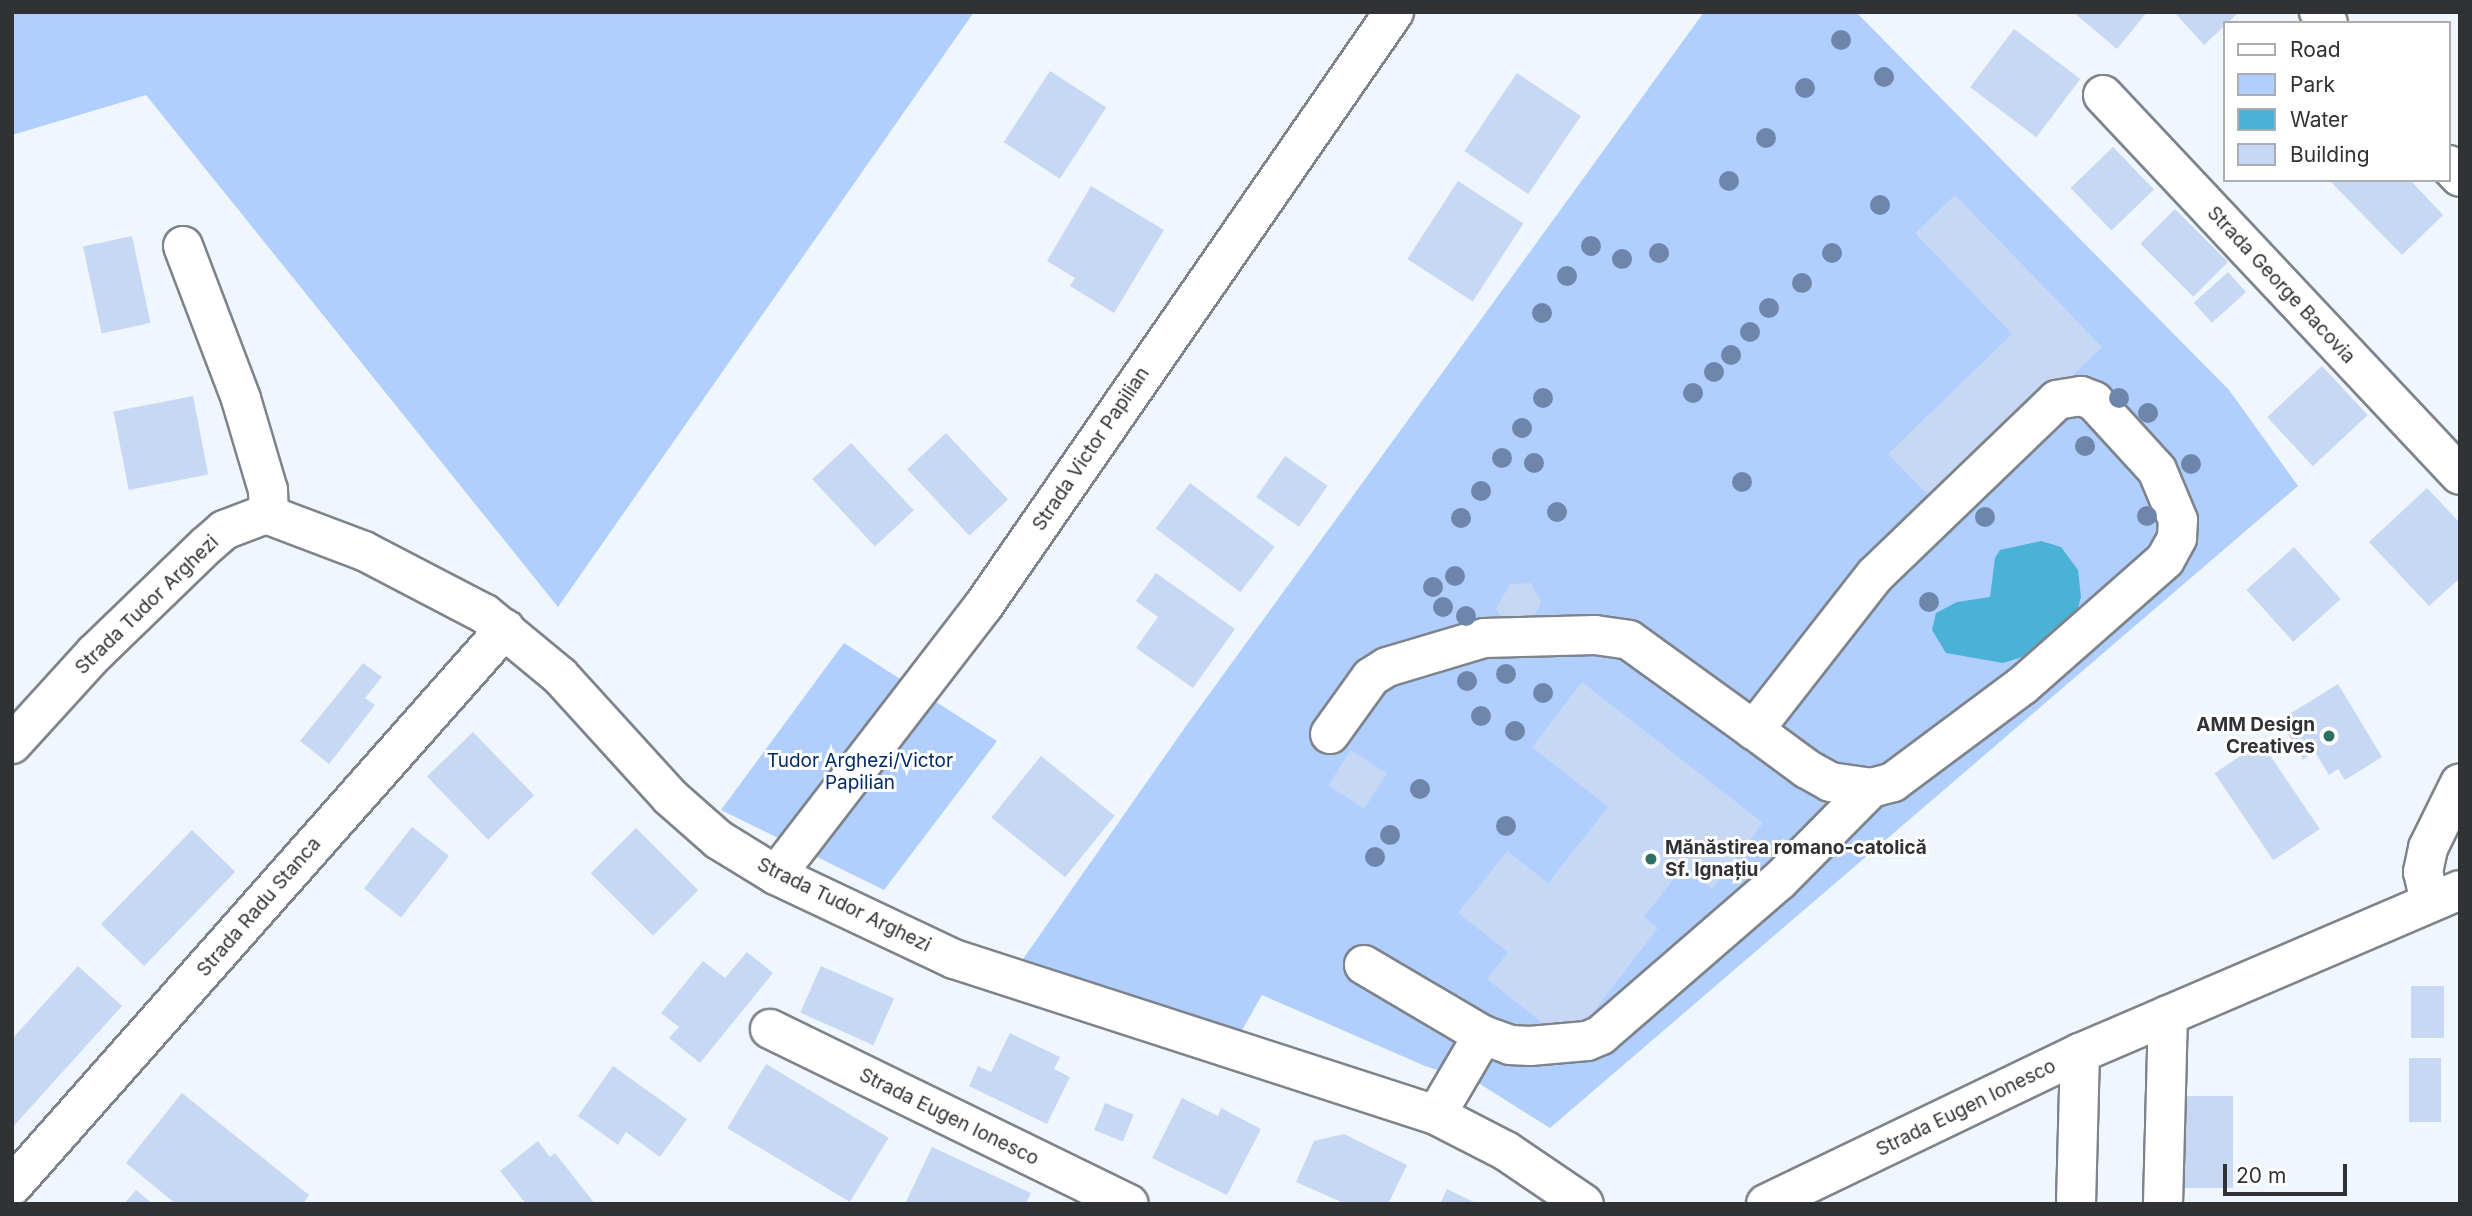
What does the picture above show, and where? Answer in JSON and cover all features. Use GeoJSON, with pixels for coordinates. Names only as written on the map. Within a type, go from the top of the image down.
{"type":"FeatureCollection","features":[{"type":"Feature","properties":{"kind":"street","name":"Strada Victor Papilian"},"geometry":{"type":"LineString","coordinates":[[776,876],[984,605],[1394,12]]}},
{"type":"Feature","properties":{"kind":"street","name":"Strada George Bacovia"},"geometry":{"type":"LineString","coordinates":[[2103,95],[2460,475]]}},
{"type":"Feature","properties":{"kind":"street"},"geometry":{"type":"LineString","coordinates":[[183,246],[241,399],[268,490],[269,515]]}},
{"type":"Feature","properties":{"kind":"street"},"geometry":{"type":"LineString","coordinates":[[1364,965],[1483,1035],[1510,1045],[1587,1041],[1601,1035],[1779,881],[1871,788],[1914,770],[2022,686],[2165,560],[2177,538],[2172,498],[2157,470],[2094,401],[2070,396],[2036,418],[1875,575],[1754,730]]}},
{"type":"Feature","properties":{"kind":"street","name":"Strada Tudor Arghezi"},"geometry":{"type":"LineString","coordinates":[[12,744],[94,654],[215,537],[240,523],[269,515],[376,557],[446,591],[505,628],[560,676],[670,797],[719,840],[776,876],[954,959],[1436,1115],[1506,1150],[1584,1204]]}},
{"type":"Feature","properties":{"kind":"street","name":"Strada Radu Stanca"},"geometry":{"type":"LineString","coordinates":[[12,1186],[505,628]]}},
{"type":"Feature","properties":{"kind":"street"},"geometry":{"type":"LineString","coordinates":[[1330,734],[1371,677],[1387,667],[1484,638],[1547,633],[1629,640],[1830,782],[1871,788]]}},
{"type":"Feature","properties":{"kind":"street"},"geometry":{"type":"LineString","coordinates":[[2445,895],[2423,872],[2428,848],[2460,783]]}},
{"type":"Feature","properties":{"kind":"street","name":"Strada Eugen Ionesco"},"geometry":{"type":"LineString","coordinates":[[1766,1204],[2080,1053],[2445,895]]}},
{"type":"Feature","properties":{"kind":"street"},"geometry":{"type":"LineString","coordinates":[[2163,1204],[2168,1015]]}},
{"type":"Feature","properties":{"kind":"street","name":"Strada Eugen Ionesco"},"geometry":{"type":"LineString","coordinates":[[770,1029],[1129,1204]]}},
{"type":"Feature","properties":{"kind":"street"},"geometry":{"type":"LineString","coordinates":[[1436,1115],[1483,1035]]}},
{"type":"Feature","properties":{"kind":"street"},"geometry":{"type":"LineString","coordinates":[[2076,1204],[2080,1053]]}},
{"type":"Feature","properties":{"kind":"green space"},"geometry":{"type":"Polygon","coordinates":[[[12,12],[974,12],[558,607],[146,95],[12,135],[12,12]]]}},
{"type":"Feature","properties":{"kind":"green space"},"geometry":{"type":"Polygon","coordinates":[[[1704,12],[1856,12],[2229,390],[2298,486],[1550,1128],[1480,1084],[1425,1066],[1262,995],[1241,1032],[1023,959],[1186,726],[1704,12]]]}},
{"type":"Feature","properties":{"kind":"green space","name":"Tudor Arghezi/Victor Papilian"},"geometry":{"type":"Polygon","coordinates":[[[844,643],[997,741],[884,890],[721,810],[844,643]]]}},
{"type":"Feature","properties":{"kind":"water"},"geometry":{"type":"Polygon","coordinates":[[[2041,541],[2061,547],[2078,570],[2081,597],[2076,615],[2022,657],[2003,663],[1946,653],[1932,630],[1936,613],[1957,602],[1990,597],[1995,558],[2000,550],[2041,541]]]}},
{"type":"Feature","properties":{"kind":"building"},"geometry":{"type":"Polygon","coordinates":[[[2073,12],[2147,12],[2117,49],[2073,12]]]}},
{"type":"Feature","properties":{"kind":"building"},"geometry":{"type":"Polygon","coordinates":[[[2174,12],[2239,12],[2229,21],[2224,21],[2224,26],[2204,45],[2174,12]]]}},
{"type":"Feature","properties":{"kind":"building"},"geometry":{"type":"Polygon","coordinates":[[[2014,29],[2080,79],[2036,137],[1970,87],[2014,29]]]}},
{"type":"Feature","properties":{"kind":"building"},"geometry":{"type":"Polygon","coordinates":[[[1050,71],[1106,107],[1060,179],[1004,142],[1050,71]]]}},
{"type":"Feature","properties":{"kind":"building"},"geometry":{"type":"Polygon","coordinates":[[[1517,73],[1581,116],[1528,194],[1464,151],[1517,73]]]}},
{"type":"Feature","properties":{"kind":"building"},"geometry":{"type":"Polygon","coordinates":[[[2113,147],[2154,189],[2112,230],[2071,188],[2113,147]]]}},
{"type":"Feature","properties":{"kind":"building"},"geometry":{"type":"Polygon","coordinates":[[[1458,181],[1523,223],[1473,301],[1407,259],[1458,181]]]}},
{"type":"Feature","properties":{"kind":"building"},"geometry":{"type":"Polygon","coordinates":[[[2331,182],[2412,182],[2443,215],[2402,255],[2331,182]]]}},
{"type":"Feature","properties":{"kind":"building"},"geometry":{"type":"Polygon","coordinates":[[[1091,186],[1164,230],[1114,313],[1070,286],[1075,278],[1047,261],[1091,186]]]}},
{"type":"Feature","properties":{"kind":"building"},"geometry":{"type":"Polygon","coordinates":[[[1955,195],[2102,347],[1939,506],[1888,454],[2012,334],[1915,233],[1955,195]]]}},
{"type":"Feature","properties":{"kind":"building"},"geometry":{"type":"Polygon","coordinates":[[[2175,209],[2228,262],[2193,297],[2140,244],[2175,209]]]}},
{"type":"Feature","properties":{"kind":"building"},"geometry":{"type":"Polygon","coordinates":[[[132,236],[151,323],[102,333],[83,246],[132,236]]]}},
{"type":"Feature","properties":{"kind":"building"},"geometry":{"type":"Polygon","coordinates":[[[2228,272],[2246,292],[2212,323],[2194,303],[2228,272]]]}},
{"type":"Feature","properties":{"kind":"building"},"geometry":{"type":"Polygon","coordinates":[[[2322,366],[2368,415],[2313,466],[2267,417],[2322,366]]]}},
{"type":"Feature","properties":{"kind":"building"},"geometry":{"type":"Polygon","coordinates":[[[193,396],[208,475],[129,490],[113,411],[193,396]]]}},
{"type":"Feature","properties":{"kind":"building"},"geometry":{"type":"Polygon","coordinates":[[[946,433],[1008,500],[969,536],[907,469],[946,433]]]}},
{"type":"Feature","properties":{"kind":"building"},"geometry":{"type":"Polygon","coordinates":[[[851,443],[914,510],[875,546],[812,479],[851,443]]]}},
{"type":"Feature","properties":{"kind":"building"},"geometry":{"type":"Polygon","coordinates":[[[1285,456],[1328,486],[1299,527],[1256,497],[1285,456]]]}},
{"type":"Feature","properties":{"kind":"building"},"geometry":{"type":"Polygon","coordinates":[[[1190,483],[1275,547],[1240,592],[1156,529],[1190,483]]]}},
{"type":"Feature","properties":{"kind":"building"},"geometry":{"type":"Polygon","coordinates":[[[2427,488],[2460,523],[2460,578],[2429,606],[2369,542],[2427,488]]]}},
{"type":"Feature","properties":{"kind":"building"},"geometry":{"type":"Polygon","coordinates":[[[2294,547],[2341,599],[2293,642],[2246,590],[2294,547]]]}},
{"type":"Feature","properties":{"kind":"building"},"geometry":{"type":"Polygon","coordinates":[[[1156,573],[1235,629],[1193,688],[1136,648],[1158,617],[1136,601],[1156,573]]]}},
{"type":"Feature","properties":{"kind":"building"},"geometry":{"type":"Polygon","coordinates":[[[1531,583],[1541,602],[1530,625],[1508,626],[1496,609],[1510,584],[1531,583]]]}},
{"type":"Feature","properties":{"kind":"building"},"geometry":{"type":"Polygon","coordinates":[[[363,663],[382,677],[365,698],[375,705],[329,764],[300,741],[363,663]]]}},
{"type":"Feature","properties":{"kind":"building","name":"Mănăstirea romano-catolică Sf. Ignațiu"},"geometry":{"type":"Polygon","coordinates":[[[1582,682],[1763,823],[1712,889],[1683,867],[1644,917],[1658,928],[1577,1033],[1563,1022],[1555,1033],[1487,979],[1508,952],[1458,913],[1507,851],[1548,883],[1608,807],[1532,747],[1582,682]]]}},
{"type":"Feature","properties":{"kind":"building","name":"AMM Design Creatives"},"geometry":{"type":"Polygon","coordinates":[[[2338,684],[2382,757],[2345,780],[2338,769],[2329,775],[2315,752],[2303,760],[2280,720],[2338,684]]]}},
{"type":"Feature","properties":{"kind":"building"},"geometry":{"type":"Polygon","coordinates":[[[473,732],[534,795],[488,840],[427,776],[473,732]]]}},
{"type":"Feature","properties":{"kind":"building"},"geometry":{"type":"Polygon","coordinates":[[[2261,742],[2320,829],[2273,860],[2215,773],[2261,742]]]}},
{"type":"Feature","properties":{"kind":"building"},"geometry":{"type":"Polygon","coordinates":[[[1351,750],[1387,773],[1364,809],[1328,785],[1351,750]]]}},
{"type":"Feature","properties":{"kind":"building"},"geometry":{"type":"Polygon","coordinates":[[[1041,756],[1115,816],[1065,877],[991,817],[1041,756]]]}},
{"type":"Feature","properties":{"kind":"building"},"geometry":{"type":"Polygon","coordinates":[[[412,827],[449,856],[401,917],[364,888],[412,827]]]}},
{"type":"Feature","properties":{"kind":"building"},"geometry":{"type":"Polygon","coordinates":[[[636,828],[698,890],[653,935],[591,873],[636,828]]]}},
{"type":"Feature","properties":{"kind":"building"},"geometry":{"type":"Polygon","coordinates":[[[192,830],[235,872],[144,966],[101,924],[192,830]]]}},
{"type":"Feature","properties":{"kind":"building"},"geometry":{"type":"Polygon","coordinates":[[[747,952],[773,973],[700,1063],[669,1038],[679,1027],[661,1013],[703,961],[725,978],[747,952]]]}},
{"type":"Feature","properties":{"kind":"building"},"geometry":{"type":"Polygon","coordinates":[[[78,966],[122,1006],[12,1128],[12,1039],[78,966]]]}},
{"type":"Feature","properties":{"kind":"building"},"geometry":{"type":"Polygon","coordinates":[[[821,966],[894,999],[873,1045],[800,1013],[821,966]]]}},
{"type":"Feature","properties":{"kind":"building"},"geometry":{"type":"Polygon","coordinates":[[[2411,986],[2444,986],[2444,1038],[2411,1038],[2411,986]]]}},
{"type":"Feature","properties":{"kind":"building"},"geometry":{"type":"Polygon","coordinates":[[[1010,1033],[1060,1057],[1054,1069],[1070,1077],[1047,1124],[969,1086],[978,1066],[991,1072],[1010,1033]]]}},
{"type":"Feature","properties":{"kind":"building"},"geometry":{"type":"Polygon","coordinates":[[[2409,1058],[2441,1058],[2441,1122],[2409,1122],[2409,1058]]]}},
{"type":"Feature","properties":{"kind":"building"},"geometry":{"type":"Polygon","coordinates":[[[766,1064],[889,1138],[850,1202],[727,1128],[766,1064]]]}},
{"type":"Feature","properties":{"kind":"building"},"geometry":{"type":"Polygon","coordinates":[[[613,1066],[687,1119],[660,1157],[626,1132],[618,1145],[578,1116],[613,1066]]]}},
{"type":"Feature","properties":{"kind":"building"},"geometry":{"type":"Polygon","coordinates":[[[182,1093],[309,1195],[303,1204],[176,1204],[126,1163],[182,1093]]]}},
{"type":"Feature","properties":{"kind":"building"},"geometry":{"type":"Polygon","coordinates":[[[2183,1096],[2233,1096],[2233,1188],[2183,1188],[2183,1096]]]}},
{"type":"Feature","properties":{"kind":"building"},"geometry":{"type":"Polygon","coordinates":[[[1182,1098],[1218,1116],[1221,1108],[1261,1129],[1227,1195],[1152,1158],[1182,1098]]]}},
{"type":"Feature","properties":{"kind":"building"},"geometry":{"type":"Polygon","coordinates":[[[1105,1103],[1134,1115],[1123,1142],[1094,1130],[1105,1103]]]}},
{"type":"Feature","properties":{"kind":"building"},"geometry":{"type":"Polygon","coordinates":[[[1344,1134],[1407,1165],[1388,1204],[1346,1204],[1296,1182],[1314,1141],[1344,1134]]]}},
{"type":"Feature","properties":{"kind":"building"},"geometry":{"type":"Polygon","coordinates":[[[538,1141],[550,1157],[555,1153],[595,1204],[526,1204],[500,1171],[538,1141]]]}},
{"type":"Feature","properties":{"kind":"building"},"geometry":{"type":"Polygon","coordinates":[[[932,1147],[1031,1193],[1026,1204],[905,1204],[932,1147]]]}},
{"type":"Feature","properties":{"kind":"building"},"geometry":{"type":"Polygon","coordinates":[[[1447,1189],[1478,1204],[1440,1204],[1447,1189]]]}},
{"type":"Feature","properties":{"kind":"building"},"geometry":{"type":"Polygon","coordinates":[[[136,1190],[153,1204],[124,1204],[136,1190]]]}},
{"type":"Feature","properties":{"kind":"place","name":"AMM Design Creatives"},"geometry":{"type":"Point","coordinates":[2329,736]}},
{"type":"Feature","properties":{"kind":"place","name":"Mănăstirea romano-catolică Sf. Ignațiu"},"geometry":{"type":"Point","coordinates":[1651,859]}}]}
